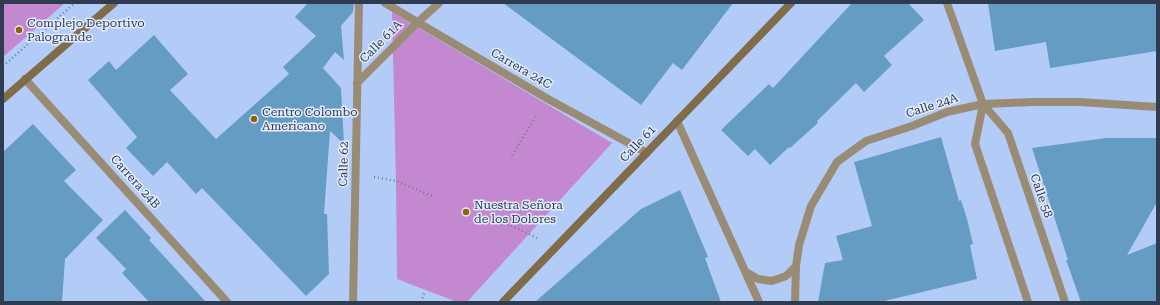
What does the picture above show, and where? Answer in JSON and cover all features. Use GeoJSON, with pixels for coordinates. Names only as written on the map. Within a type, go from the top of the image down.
{"type":"FeatureCollection","features":[{"type":"Feature","properties":{"kind":"street"},"geometry":{"type":"LineString","coordinates":[[3,99],[114,3]]}},
{"type":"Feature","properties":{"kind":"street","name":"Calle 62"},"geometry":{"type":"LineString","coordinates":[[353,302],[359,3]]}},
{"type":"Feature","properties":{"kind":"street","name":"Carrera 24C"},"geometry":{"type":"LineString","coordinates":[[385,3],[548,99],[647,153]]}},
{"type":"Feature","properties":{"kind":"street","name":"Calle 61A"},"geometry":{"type":"LineString","coordinates":[[357,82],[418,22],[440,3]]}},
{"type":"Feature","properties":{"kind":"street","name":"Calle 61"},"geometry":{"type":"LineString","coordinates":[[503,302],[791,3]]}},
{"type":"Feature","properties":{"kind":"street","name":"Calle 58"},"geometry":{"type":"LineString","coordinates":[[947,3],[983,104],[1008,133],[1065,302]]}},
{"type":"Feature","properties":{"kind":"street","name":"Carrera 24B"},"geometry":{"type":"LineString","coordinates":[[25,79],[227,302]]}},
{"type":"Feature","properties":{"kind":"street","name":"Calle 24A"},"geometry":{"type":"LineString","coordinates":[[795,302],[796,266],[799,245],[811,206],[837,162],[866,141],[912,126],[947,112],[983,104],[1080,102],[1157,107]]}},
{"type":"Feature","properties":{"kind":"street"},"geometry":{"type":"LineString","coordinates":[[983,104],[975,144],[1028,302]]}},
{"type":"Feature","properties":{"kind":"street"},"geometry":{"type":"LineString","coordinates":[[677,121],[759,302]]}},
{"type":"Feature","properties":{"kind":"street"},"geometry":{"type":"LineString","coordinates":[[745,272],[758,280],[772,281],[786,276],[796,266]]}},
{"type":"Feature","properties":{"kind":"path"},"geometry":{"type":"LineString","coordinates":[[3,66],[75,3]]}},
{"type":"Feature","properties":{"kind":"path"},"geometry":{"type":"LineString","coordinates":[[512,155],[548,99]]}},
{"type":"Feature","properties":{"kind":"path"},"geometry":{"type":"LineString","coordinates":[[355,173],[396,181],[432,196]]}},
{"type":"Feature","properties":{"kind":"path"},"geometry":{"type":"LineString","coordinates":[[492,217],[556,247]]}},
{"type":"Feature","properties":{"kind":"path"},"geometry":{"type":"LineString","coordinates":[[421,302],[425,292]]}},
{"type":"Feature","properties":{"kind":"shaded area","name":"Complejo Deportivo Palogrande"},"geometry":{"type":"Polygon","coordinates":[[[3,3],[65,3],[3,57],[3,3]]]}},
{"type":"Feature","properties":{"kind":"shaded area"},"geometry":{"type":"Polygon","coordinates":[[[392,12],[612,143],[467,302],[457,302],[397,279],[392,12]]]}},
{"type":"Feature","properties":{"kind":"building"},"geometry":{"type":"Polygon","coordinates":[[[308,3],[354,3],[353,12],[341,26],[344,60],[335,52],[323,68],[341,88],[344,144],[330,131],[324,214],[327,214],[329,274],[306,296],[202,188],[196,194],[167,162],[153,176],[126,148],[137,137],[88,80],[109,61],[116,70],[154,35],[188,74],[170,90],[216,139],[289,74],[283,67],[316,36],[295,17],[308,3]]]}},
{"type":"Feature","properties":{"kind":"building"},"geometry":{"type":"Polygon","coordinates":[[[503,3],[733,3],[682,70],[673,63],[641,105],[503,3]]]}},
{"type":"Feature","properties":{"kind":"building"},"geometry":{"type":"Polygon","coordinates":[[[852,3],[908,3],[924,20],[884,56],[892,65],[864,92],[856,83],[817,121],[818,123],[770,165],[755,149],[748,156],[721,130],[769,84],[773,88],[852,3]]]}},
{"type":"Feature","properties":{"kind":"building"},"geometry":{"type":"Polygon","coordinates":[[[988,3],[1157,3],[1157,51],[1050,68],[1046,42],[995,51],[988,3]]]}},
{"type":"Feature","properties":{"kind":"building"},"geometry":{"type":"Polygon","coordinates":[[[33,124],[76,170],[64,181],[103,220],[65,259],[62,302],[3,302],[3,152],[33,124]]]}},
{"type":"Feature","properties":{"kind":"building"},"geometry":{"type":"Polygon","coordinates":[[[941,137],[959,201],[961,200],[967,219],[973,244],[970,245],[977,279],[880,302],[818,302],[825,263],[843,260],[836,236],[872,226],[854,162],[941,137]]]}},
{"type":"Feature","properties":{"kind":"building"},"geometry":{"type":"Polygon","coordinates":[[[1106,138],[1157,138],[1157,202],[1127,255],[1157,243],[1157,302],[1081,302],[1066,260],[1068,260],[1032,148],[1106,138]]]}},
{"type":"Feature","properties":{"kind":"building"},"geometry":{"type":"Polygon","coordinates":[[[680,190],[708,257],[705,258],[721,302],[535,302],[641,209],[680,190]]]}},
{"type":"Feature","properties":{"kind":"building"},"geometry":{"type":"Polygon","coordinates":[[[125,210],[151,238],[149,240],[206,302],[149,302],[122,273],[126,269],[96,238],[125,210]]]}},
{"type":"Feature","properties":{"kind":"place","name":"Complejo Deportivo Palogrande"},"geometry":{"type":"Point","coordinates":[19,30]}},
{"type":"Feature","properties":{"kind":"place","name":"Centro Colombo Americano"},"geometry":{"type":"Point","coordinates":[254,119]}},
{"type":"Feature","properties":{"kind":"place","name":"Nuestra Señora de los Dolores"},"geometry":{"type":"Point","coordinates":[466,212]}}]}
